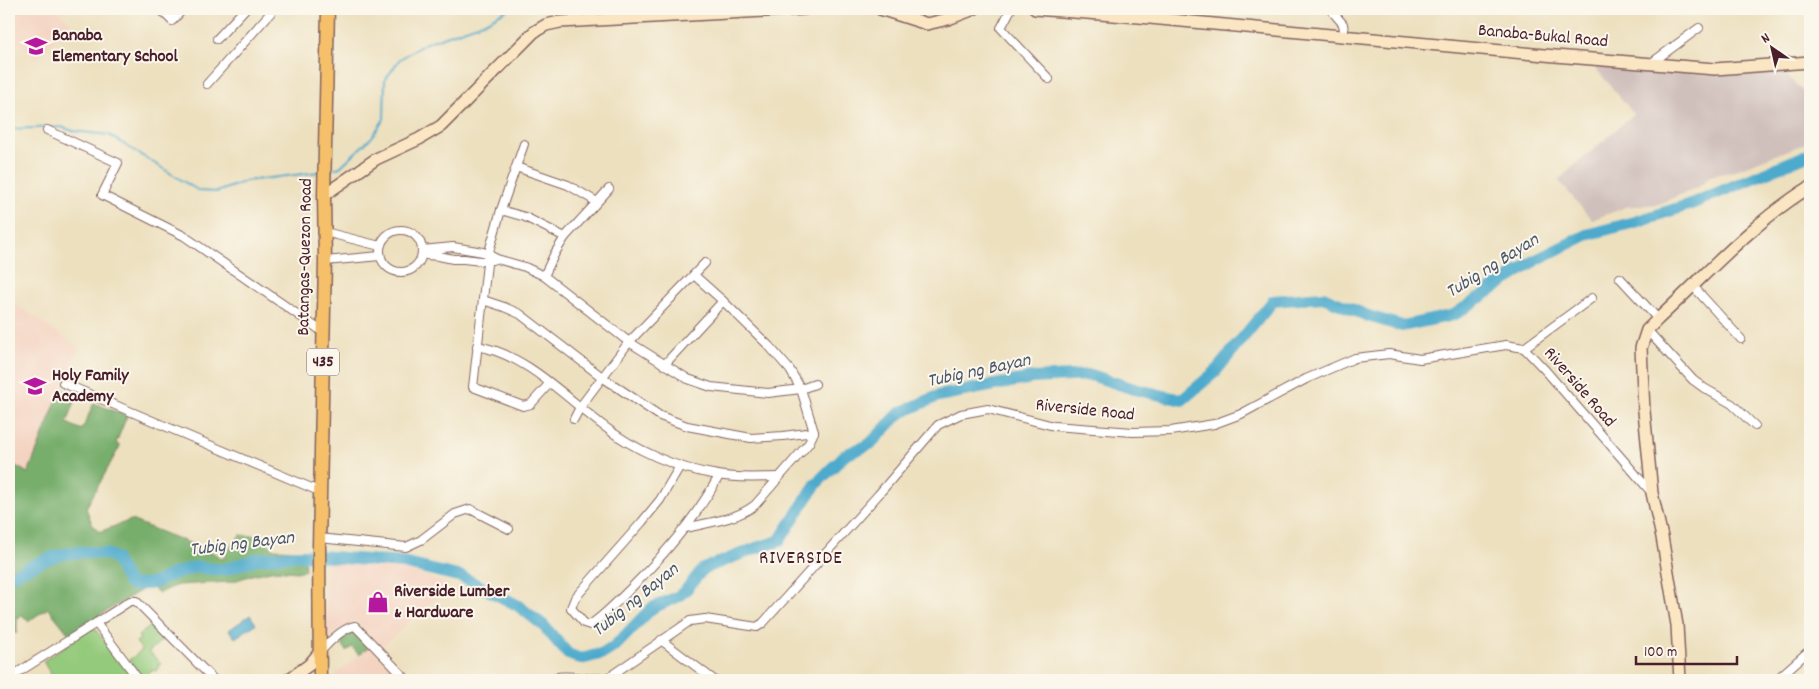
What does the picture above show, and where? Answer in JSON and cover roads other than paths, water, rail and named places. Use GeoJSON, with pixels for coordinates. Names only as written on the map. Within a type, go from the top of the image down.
{"type":"FeatureCollection","features":[{"type":"Feature","properties":{"kind":"main road","name":"Batangas-Quezon Road"},"geometry":{"type":"LineString","coordinates":[[319,654],[319,542],[328,9]]}},
{"type":"Feature","properties":{"kind":"main road","name":"435"},"geometry":{"type":"LineString","coordinates":[[318,680],[319,654]]}},
{"type":"Feature","properties":{"kind":"street"},"geometry":{"type":"LineString","coordinates":[[160,9],[172,21],[183,9]]}},
{"type":"Feature","properties":{"kind":"street"},"geometry":{"type":"LineString","coordinates":[[217,39],[245,9]]}},
{"type":"Feature","properties":{"kind":"street"},"geometry":{"type":"LineString","coordinates":[[207,84],[274,9]]}},
{"type":"Feature","properties":{"kind":"street"},"geometry":{"type":"LineString","coordinates":[[324,195],[376,159],[419,139],[441,126],[534,32],[546,25],[560,22],[629,17],[804,9]]}},
{"type":"Feature","properties":{"kind":"street"},"geometry":{"type":"LineString","coordinates":[[880,9],[927,24],[948,19],[974,9]]}},
{"type":"Feature","properties":{"kind":"street"},"geometry":{"type":"LineString","coordinates":[[1011,9],[1002,28],[1049,79]]}},
{"type":"Feature","properties":{"kind":"street","name":"Banaba-Bukal Road"},"geometry":{"type":"LineString","coordinates":[[1035,9],[1139,16],[1345,37],[1715,69],[1810,62]]}},
{"type":"Feature","properties":{"kind":"street"},"geometry":{"type":"LineString","coordinates":[[1330,9],[1343,24],[1345,37]]}},
{"type":"Feature","properties":{"kind":"street"},"geometry":{"type":"LineString","coordinates":[[1650,64],[1699,28]]}},
{"type":"Feature","properties":{"kind":"street"},"geometry":{"type":"LineString","coordinates":[[47,130],[118,163],[102,195],[184,236],[323,332]]}},
{"type":"Feature","properties":{"kind":"street"},"geometry":{"type":"LineString","coordinates":[[524,144],[501,210],[488,258],[473,387],[523,406],[531,404],[549,384]]}},
{"type":"Feature","properties":{"kind":"street"},"geometry":{"type":"LineString","coordinates":[[516,167],[568,185],[597,202]]}},
{"type":"Feature","properties":{"kind":"street"},"geometry":{"type":"LineString","coordinates":[[1680,680],[1677,625],[1662,536],[1652,493],[1644,411],[1641,348],[1647,330],[1658,319],[1768,216],[1810,187]]}},
{"type":"Feature","properties":{"kind":"street"},"geometry":{"type":"LineString","coordinates":[[544,276],[565,237],[609,189]]}},
{"type":"Feature","properties":{"kind":"street"},"geometry":{"type":"LineString","coordinates":[[501,210],[531,220],[565,237]]}},
{"type":"Feature","properties":{"kind":"street"},"geometry":{"type":"LineString","coordinates":[[403,230],[414,235],[419,240],[422,252],[418,264],[412,269],[399,272],[387,267],[380,256],[380,246],[382,241],[392,232],[403,230]]}},
{"type":"Feature","properties":{"kind":"street"},"geometry":{"type":"LineString","coordinates":[[325,232],[380,246]]}},
{"type":"Feature","properties":{"kind":"street"},"geometry":{"type":"LineString","coordinates":[[422,252],[453,247],[464,255]]}},
{"type":"Feature","properties":{"kind":"street"},"geometry":{"type":"LineString","coordinates":[[422,252],[453,259],[464,255],[496,259],[525,267],[544,276],[630,342],[664,365],[688,379],[711,387],[768,393],[801,389],[815,384]]}},
{"type":"Feature","properties":{"kind":"street"},"geometry":{"type":"LineString","coordinates":[[325,261],[380,256]]}},
{"type":"Feature","properties":{"kind":"street"},"geometry":{"type":"LineString","coordinates":[[574,419],[580,407],[630,342],[706,263]]}},
{"type":"Feature","properties":{"kind":"street"},"geometry":{"type":"LineString","coordinates":[[686,528],[731,517],[747,511],[755,505],[809,443],[814,432],[801,389],[790,370],[723,300],[694,275]]}},
{"type":"Feature","properties":{"kind":"street"},"geometry":{"type":"LineString","coordinates":[[1620,278],[1658,319]]}},
{"type":"Feature","properties":{"kind":"street"},"geometry":{"type":"LineString","coordinates":[[1693,286],[1741,339]]}},
{"type":"Feature","properties":{"kind":"street"},"geometry":{"type":"LineString","coordinates":[[1524,348],[1592,298]]}},
{"type":"Feature","properties":{"kind":"street"},"geometry":{"type":"LineString","coordinates":[[482,300],[520,314],[602,377],[660,416],[687,426],[751,438],[814,432]]}},
{"type":"Feature","properties":{"kind":"street"},"geometry":{"type":"LineString","coordinates":[[664,365],[723,300]]}},
{"type":"Feature","properties":{"kind":"street"},"geometry":{"type":"LineString","coordinates":[[1647,330],[1693,380],[1732,404],[1755,426]]}},
{"type":"Feature","properties":{"kind":"street","name":"Riverside Road"},"geometry":{"type":"LineString","coordinates":[[548,680],[560,676],[598,680],[609,677],[690,620],[705,618],[757,627],[763,624],[938,425],[961,414],[988,409],[1054,426],[1133,432],[1171,431],[1214,424],[1241,414],[1306,379],[1355,358],[1389,354],[1420,359],[1506,345],[1524,348],[1546,370],[1652,493]]}},
{"type":"Feature","properties":{"kind":"street"},"geometry":{"type":"LineString","coordinates":[[477,346],[492,349],[508,356],[580,407],[602,426],[638,448],[680,466],[719,476],[779,477]]}},
{"type":"Feature","properties":{"kind":"street"},"geometry":{"type":"LineString","coordinates":[[63,383],[321,492]]}},
{"type":"Feature","properties":{"kind":"street"},"geometry":{"type":"LineString","coordinates":[[680,466],[660,500],[575,598],[571,608],[584,624],[590,625],[602,617],[663,556],[708,497],[719,476]]}},
{"type":"Feature","properties":{"kind":"street"},"geometry":{"type":"LineString","coordinates":[[319,542],[406,547],[422,540],[455,514],[470,509],[509,529]]}},
{"type":"Feature","properties":{"kind":"street"},"geometry":{"type":"LineString","coordinates":[[10,678],[130,601],[136,601],[214,680]]}},
{"type":"Feature","properties":{"kind":"street"},"geometry":{"type":"LineString","coordinates":[[96,623],[139,680]]}},
{"type":"Feature","properties":{"kind":"street"},"geometry":{"type":"LineString","coordinates":[[288,680],[307,667],[319,654],[352,626],[355,626],[407,680]]}},
{"type":"Feature","properties":{"kind":"street"},"geometry":{"type":"LineString","coordinates":[[662,640],[714,680]]}},
{"type":"Feature","properties":{"kind":"street"},"geometry":{"type":"LineString","coordinates":[[1776,680],[1810,650]]}},
{"type":"Feature","properties":{"kind":"water"},"geometry":{"type":"Polygon","coordinates":[[[250,615],[256,624],[235,638],[229,630],[250,615]]]}},
{"type":"Feature","properties":{"kind":"waterway"},"geometry":{"type":"LineString","coordinates":[[329,170],[340,167],[372,137],[384,119],[385,80],[400,59],[426,43],[483,23],[509,9]]}},
{"type":"Feature","properties":{"kind":"waterway"},"geometry":{"type":"LineString","coordinates":[[9,129],[62,127],[73,131],[109,135],[199,191],[217,192],[246,181],[319,172]]}},
{"type":"Feature","properties":{"kind":"waterway","name":"Tubig ng Bayan"},"geometry":{"type":"LineString","coordinates":[[9,577],[51,558],[84,552],[104,554],[115,558],[129,584],[135,585],[155,583],[170,575],[196,567],[223,570],[257,559],[295,555],[403,563],[462,577],[517,605],[543,625],[568,654],[581,659],[604,653],[615,646],[652,608],[677,597],[685,591],[703,569],[779,541],[816,484],[845,455],[870,444],[900,413],[938,396],[1032,378],[1091,375],[1134,389],[1182,400],[1215,372],[1273,301],[1323,297],[1368,316],[1402,326],[1454,315],[1536,260],[1586,235],[1691,204],[1810,154]]}},
{"type":"Feature","properties":{"kind":"place","name":"Banaba Elementary School"},"geometry":{"type":"Point","coordinates":[36,46]}},
{"type":"Feature","properties":{"kind":"place","name":"Holy Family Academy"},"geometry":{"type":"Point","coordinates":[35,386]}},
{"type":"Feature","properties":{"kind":"place","name":"Riverside Lumber & Hardware"},"geometry":{"type":"Point","coordinates":[378,602]}},
{"type":"Feature","properties":{"kind":"district","name":"RIVERSIDE"},"geometry":{"type":"Point","coordinates":[801,559]}}]}
